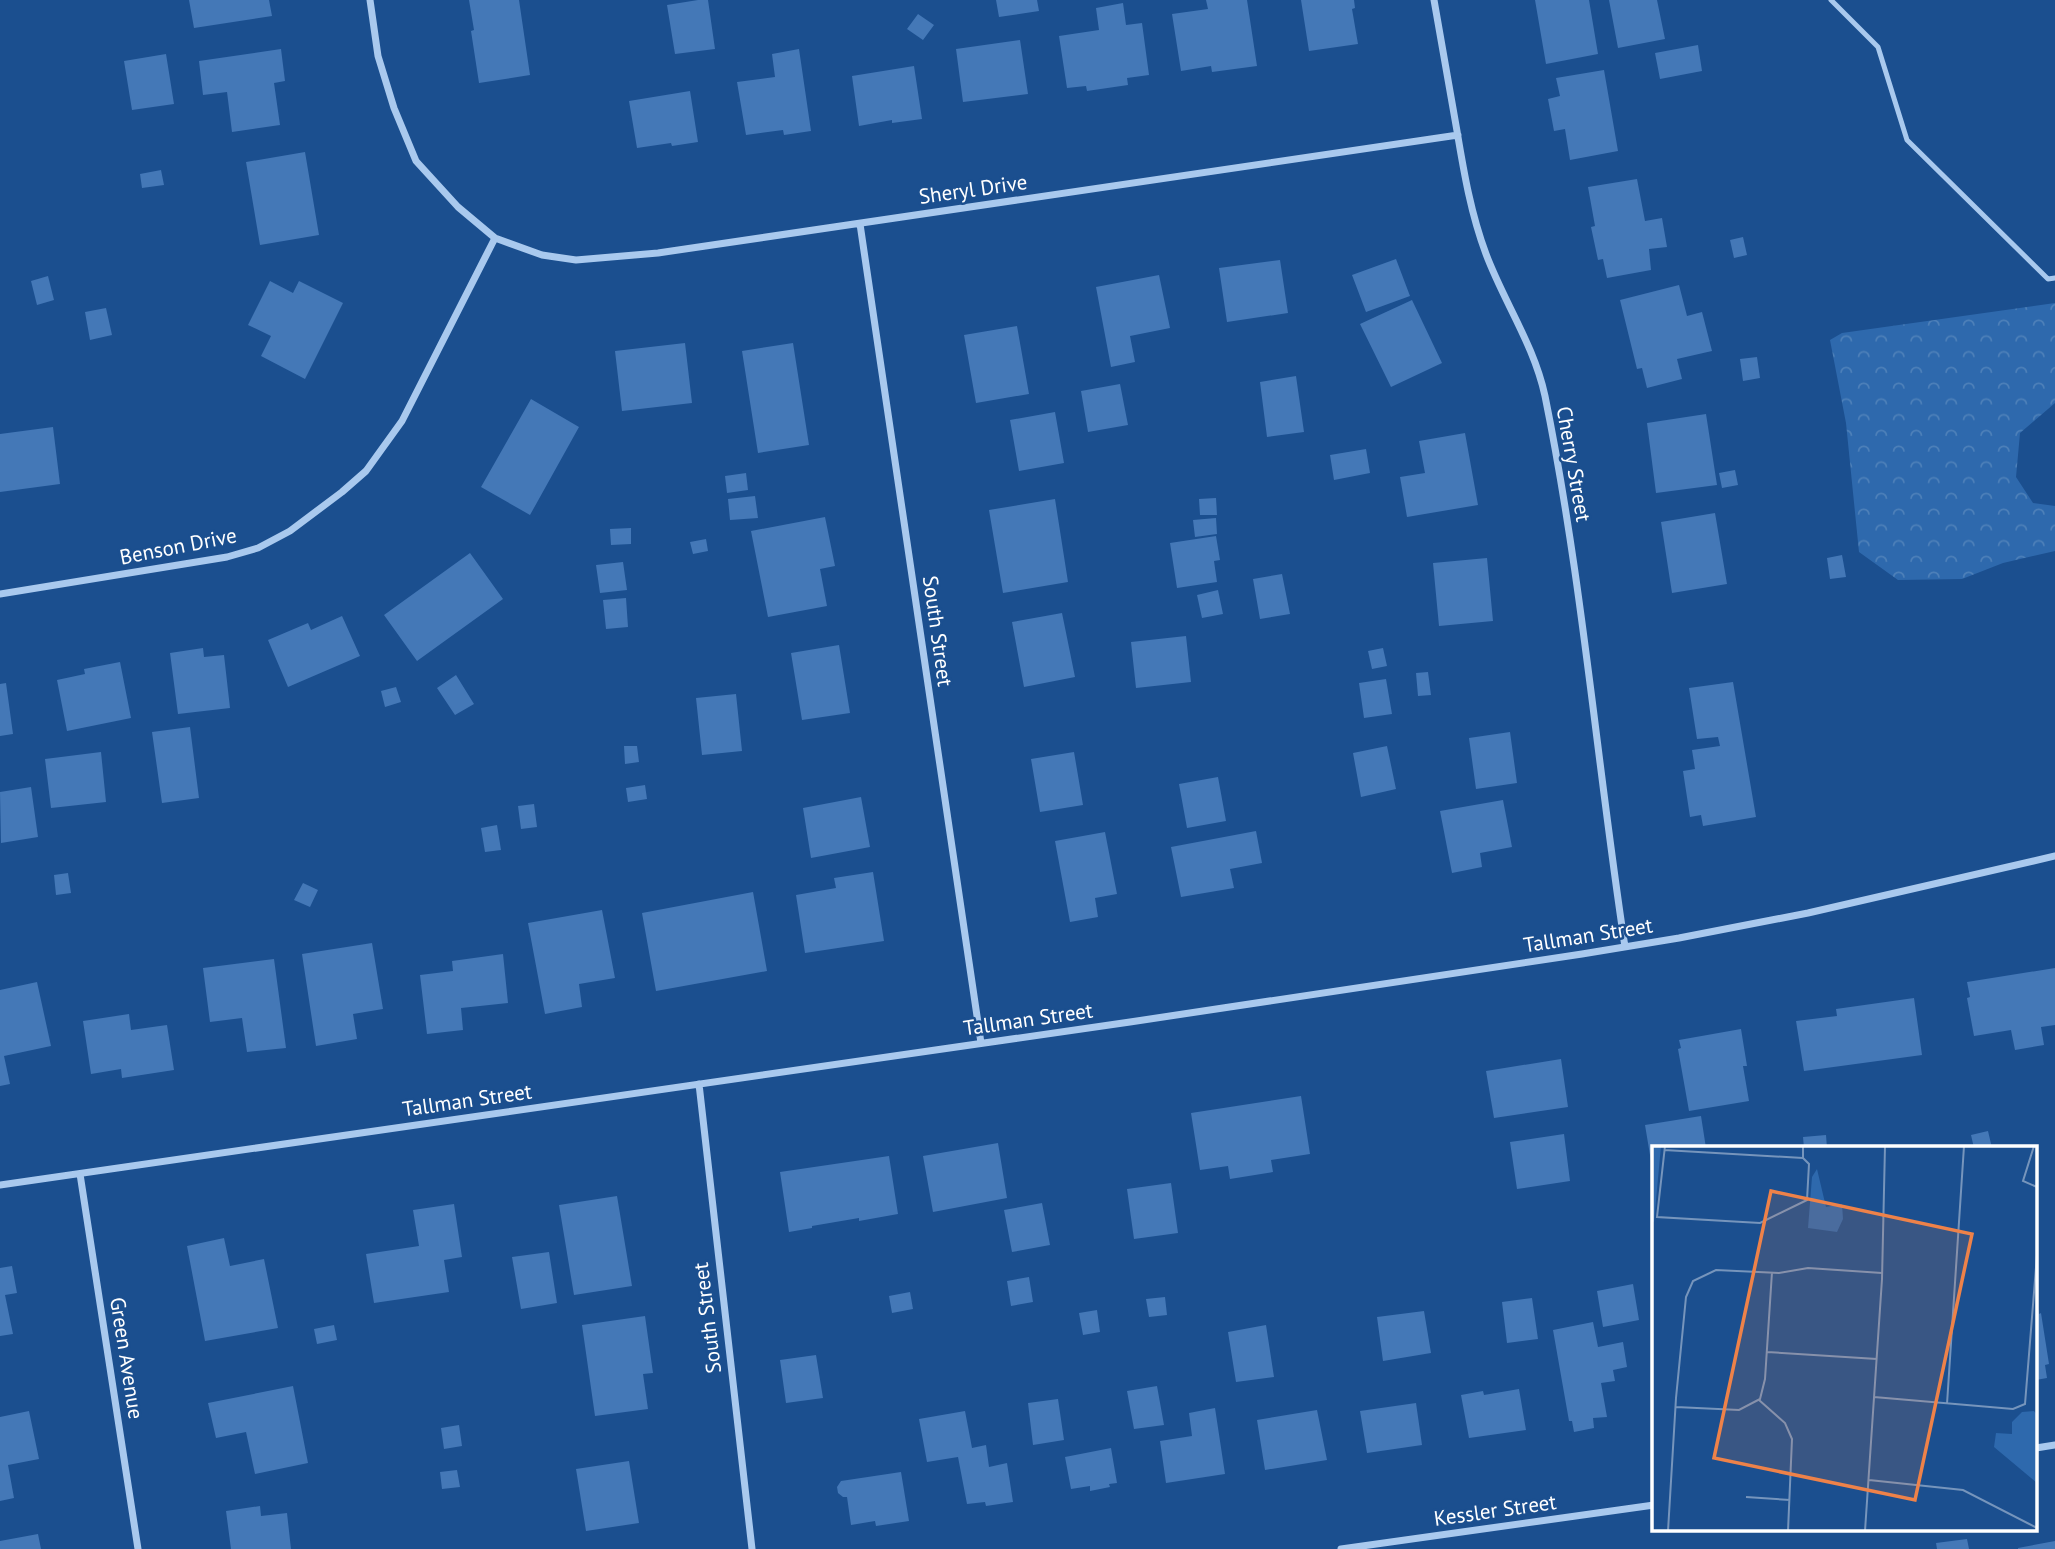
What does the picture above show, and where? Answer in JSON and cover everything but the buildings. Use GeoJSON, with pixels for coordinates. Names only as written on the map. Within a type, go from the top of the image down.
{"type":"FeatureCollection","features":[{"type":"Feature","properties":{"kind":"street"},"geometry":{"type":"LineString","coordinates":[[370,0],[378,56],[394,108],[416,161],[458,207],[495,238]]}},
{"type":"Feature","properties":{"kind":"street","name":"Cherry Street"},"geometry":{"type":"LineString","coordinates":[[1434,0],[1466,185],[1487,256],[1535,361],[1544,393],[1559,471],[1625,947]]}},
{"type":"Feature","properties":{"kind":"street","name":"Sheryl Drive"},"geometry":{"type":"LineString","coordinates":[[495,238],[542,255],[576,260],[658,253],[1458,135]]}},
{"type":"Feature","properties":{"kind":"street","name":"South Street"},"geometry":{"type":"LineString","coordinates":[[860,224],[981,1043]]}},
{"type":"Feature","properties":{"kind":"street","name":"Benson Drive"},"geometry":{"type":"LineString","coordinates":[[0,594],[227,557],[258,548],[312,516],[366,471],[402,421],[495,238]]}},
{"type":"Feature","properties":{"kind":"street","name":"Tallman Street"},"geometry":{"type":"LineString","coordinates":[[0,1185],[1625,947],[1808,913],[2055,856]]}},
{"type":"Feature","properties":{"kind":"street","name":"South Street"},"geometry":{"type":"LineString","coordinates":[[699,1084],[752,1549]]}},
{"type":"Feature","properties":{"kind":"street","name":"Green Avenue"},"geometry":{"type":"LineString","coordinates":[[80,1174],[138,1549]]}},
{"type":"Feature","properties":{"kind":"street","name":"Kessler Street"},"geometry":{"type":"LineString","coordinates":[[1340,1549],[1652,1505]]}},
{"type":"Feature","properties":{"kind":"lane"},"geometry":{"type":"LineString","coordinates":[[1831,0],[1878,47],[1907,140],[2048,279],[2055,278]]}},
{"type":"Feature","properties":{"kind":"green space"},"geometry":{"type":"Polygon","coordinates":[[[2055,303],[2055,403],[2020,433],[2016,477],[2033,503],[2055,506],[2055,551],[2003,563],[1962,579],[1898,580],[1859,552],[1846,423],[1830,340],[1842,333],[2055,303]]]}}]}
